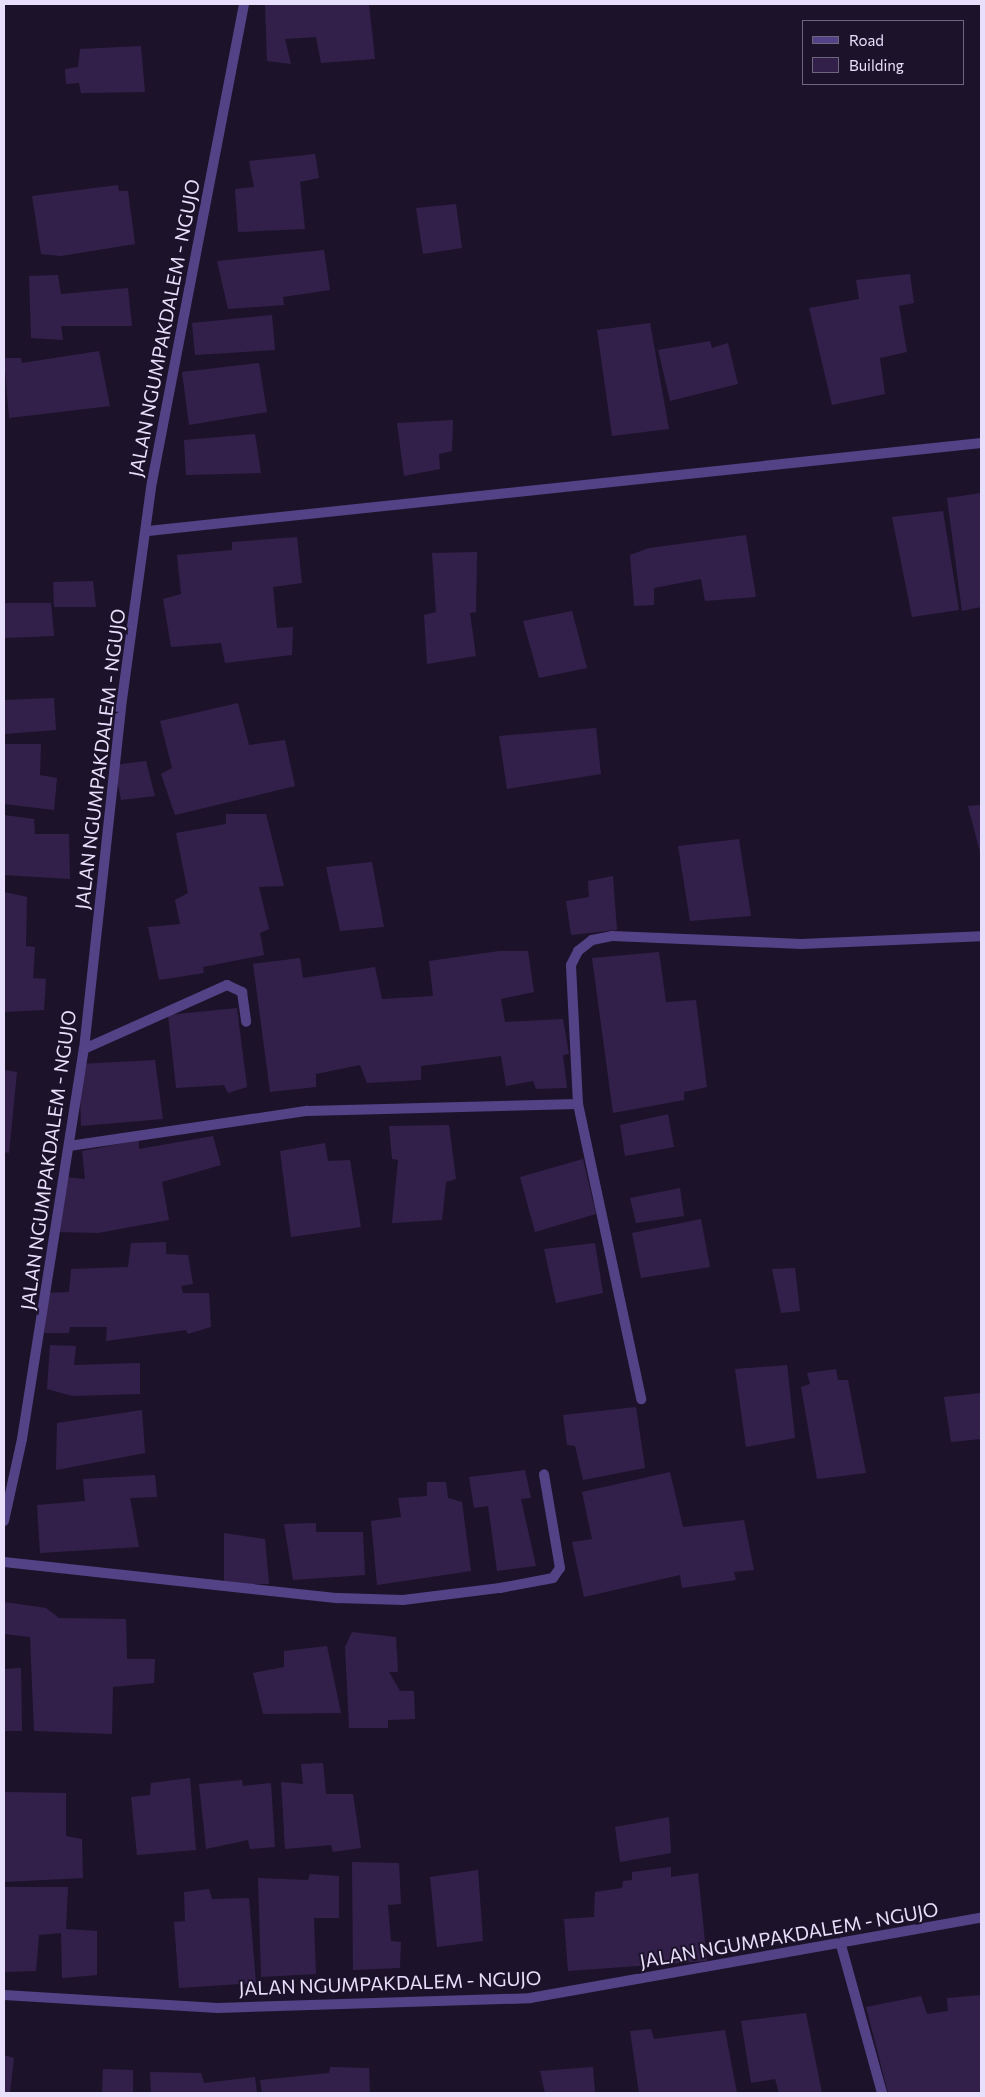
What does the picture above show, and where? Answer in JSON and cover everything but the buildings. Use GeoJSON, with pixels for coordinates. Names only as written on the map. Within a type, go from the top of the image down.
{"type":"FeatureCollection","features":[{"type":"Feature","properties":{"kind":"street","name":"JALAN NGUMPAKDALEM - NGUJO"},"geometry":{"type":"LineString","coordinates":[[4,1521],[22,1440],[84,1049],[121,707],[169,376],[244,4]]}},
{"type":"Feature","properties":{"kind":"street"},"geometry":{"type":"LineString","coordinates":[[148,531],[981,443]]}},
{"type":"Feature","properties":{"kind":"street"},"geometry":{"type":"LineString","coordinates":[[641,1399],[578,1104],[571,965],[578,950],[592,940],[612,936],[801,944],[981,936]]}},
{"type":"Feature","properties":{"kind":"street"},"geometry":{"type":"LineString","coordinates":[[84,1049],[227,985],[242,992],[246,1022]]}},
{"type":"Feature","properties":{"kind":"street"},"geometry":{"type":"LineString","coordinates":[[69,1146],[307,1111],[578,1104]]}},
{"type":"Feature","properties":{"kind":"street"},"geometry":{"type":"LineString","coordinates":[[4,1562],[338,1598],[403,1600],[500,1588],[553,1578],[560,1568],[544,1474]]}},
{"type":"Feature","properties":{"kind":"street","name":"JALAN NGUMPAKDALEM - NGUJO"},"geometry":{"type":"LineString","coordinates":[[4,1995],[218,2008],[530,1998],[841,1945],[981,1918]]}},
{"type":"Feature","properties":{"kind":"street"},"geometry":{"type":"LineString","coordinates":[[841,1945],[882,2093]]}}]}
